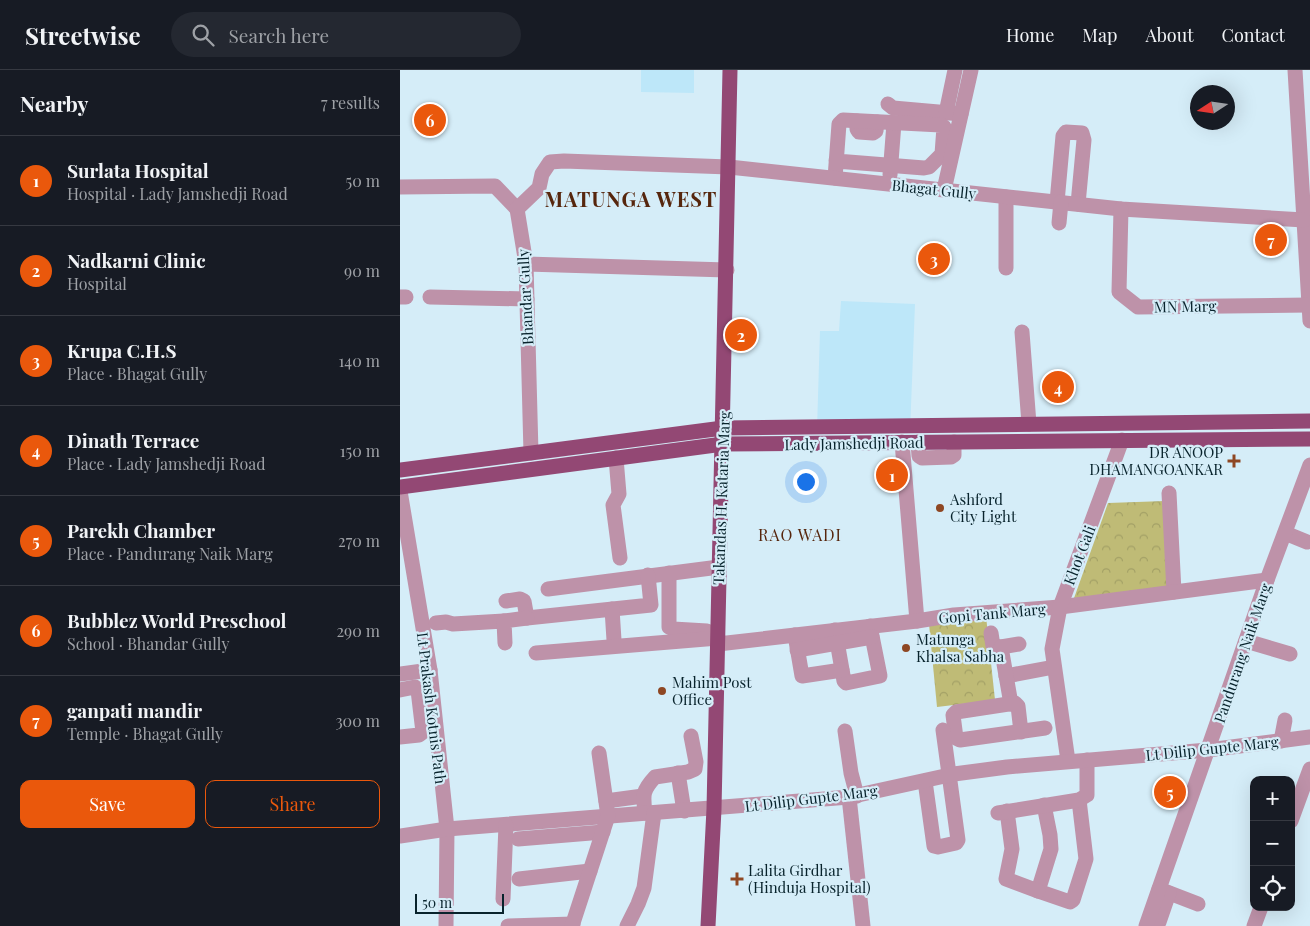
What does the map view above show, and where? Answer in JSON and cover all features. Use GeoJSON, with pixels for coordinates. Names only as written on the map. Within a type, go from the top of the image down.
{"type":"FeatureCollection","features":[{"type":"Feature","properties":{"kind":"main road","name":"Takandas H. Kataria Marg"},"geometry":{"type":"LineString","coordinates":[[708,926],[714,809],[730,70]]}},
{"type":"Feature","properties":{"kind":"main road","name":"Lady Jamshedji Road"},"geometry":{"type":"LineString","coordinates":[[400,470],[723,428],[1310,421]]}},
{"type":"Feature","properties":{"kind":"main road","name":"Lady Jamshedji Road"},"geometry":{"type":"LineString","coordinates":[[400,486],[722,444],[1310,439]]}},
{"type":"Feature","properties":{"kind":"street"},"geometry":{"type":"LineString","coordinates":[[944,190],[954,114],[955,70]]}},
{"type":"Feature","properties":{"kind":"street"},"geometry":{"type":"LineString","coordinates":[[954,114],[971,70]]}},
{"type":"Feature","properties":{"kind":"street"},"geometry":{"type":"LineString","coordinates":[[1295,70],[1306,213],[1310,321]]}},
{"type":"Feature","properties":{"kind":"street"},"geometry":{"type":"LineString","coordinates":[[888,104],[893,108],[954,114]]}},
{"type":"Feature","properties":{"kind":"street"},"geometry":{"type":"LineString","coordinates":[[835,178],[836,161],[839,124],[843,120],[940,125],[945,130],[942,154],[929,167],[836,161]]}},
{"type":"Feature","properties":{"kind":"street"},"geometry":{"type":"LineString","coordinates":[[890,184],[894,123]]}},
{"type":"Feature","properties":{"kind":"street"},"geometry":{"type":"LineString","coordinates":[[1059,223],[1063,136],[1066,132],[1082,133],[1084,137],[1079,197]]}},
{"type":"Feature","properties":{"kind":"street","name":"Bhagat Gully"},"geometry":{"type":"LineString","coordinates":[[517,209],[539,188],[542,174],[550,162],[564,161],[729,167],[1006,197],[1079,197],[1121,209],[1306,213]]}},
{"type":"Feature","properties":{"kind":"street"},"geometry":{"type":"LineString","coordinates":[[400,187],[495,186],[517,209]]}},
{"type":"Feature","properties":{"kind":"street"},"geometry":{"type":"LineString","coordinates":[[1006,197],[1006,268]]}},
{"type":"Feature","properties":{"kind":"street","name":"Bhandar Gully"},"geometry":{"type":"LineString","coordinates":[[517,209],[526,264],[531,453]]}},
{"type":"Feature","properties":{"kind":"street","name":"MN Marg"},"geometry":{"type":"LineString","coordinates":[[1121,209],[1119,292],[1138,306],[1309,305]]}},
{"type":"Feature","properties":{"kind":"street"},"geometry":{"type":"LineString","coordinates":[[526,264],[726,270]]}},
{"type":"Feature","properties":{"kind":"street"},"geometry":{"type":"LineString","coordinates":[[430,297],[527,299]]}},
{"type":"Feature","properties":{"kind":"street"},"geometry":{"type":"LineString","coordinates":[[1022,332],[1029,424]]}},
{"type":"Feature","properties":{"kind":"street","name":"Khot Gali"},"geometry":{"type":"LineString","coordinates":[[1068,761],[1052,650],[1060,607],[1122,440]]}},
{"type":"Feature","properties":{"kind":"street"},"geometry":{"type":"LineString","coordinates":[[902,442],[917,621]]}},
{"type":"Feature","properties":{"kind":"street"},"geometry":{"type":"LineString","coordinates":[[616,458],[619,494],[613,505],[620,558]]}},
{"type":"Feature","properties":{"kind":"street","name":"Pandurang Naik Marg"},"geometry":{"type":"LineString","coordinates":[[1156,923],[1164,891],[1208,750],[1267,580],[1310,465]]}},
{"type":"Feature","properties":{"kind":"street","name":"Lt Prakash Kotnis Path"},"geometry":{"type":"LineString","coordinates":[[400,491],[430,670],[447,828],[446,926]]}},
{"type":"Feature","properties":{"kind":"street"},"geometry":{"type":"LineString","coordinates":[[1169,493],[1174,592]]}},
{"type":"Feature","properties":{"kind":"street"},"geometry":{"type":"LineString","coordinates":[[1285,532],[1307,542]]}},
{"type":"Feature","properties":{"kind":"street"},"geometry":{"type":"LineString","coordinates":[[548,589],[719,568]]}},
{"type":"Feature","properties":{"kind":"street"},"geometry":{"type":"LineString","coordinates":[[669,573],[669,627],[671,629],[718,638]]}},
{"type":"Feature","properties":{"kind":"street"},"geometry":{"type":"LineString","coordinates":[[648,576],[651,605]]}},
{"type":"Feature","properties":{"kind":"street","name":"Gopi Tank Marg"},"geometry":{"type":"LineString","coordinates":[[718,638],[796,642],[871,632],[917,621],[954,615],[1060,607],[1267,580]]}},
{"type":"Feature","properties":{"kind":"street"},"geometry":{"type":"LineString","coordinates":[[584,584],[589,611]]}},
{"type":"Feature","properties":{"kind":"street"},"geometry":{"type":"LineString","coordinates":[[506,601],[520,599],[524,601],[527,618]]}},
{"type":"Feature","properties":{"kind":"street"},"geometry":{"type":"LineString","coordinates":[[436,623],[504,621],[669,603]]}},
{"type":"Feature","properties":{"kind":"street"},"geometry":{"type":"LineString","coordinates":[[612,609],[614,640]]}},
{"type":"Feature","properties":{"kind":"street"},"geometry":{"type":"LineString","coordinates":[[504,621],[505,643]]}},
{"type":"Feature","properties":{"kind":"street"},"geometry":{"type":"LineString","coordinates":[[836,637],[845,683],[880,676],[871,632]]}},
{"type":"Feature","properties":{"kind":"street"},"geometry":{"type":"LineString","coordinates":[[991,633],[995,648],[1019,644]]}},
{"type":"Feature","properties":{"kind":"street"},"geometry":{"type":"LineString","coordinates":[[536,654],[718,638]]}},
{"type":"Feature","properties":{"kind":"street"},"geometry":{"type":"LineString","coordinates":[[1246,641],[1290,654]]}},
{"type":"Feature","properties":{"kind":"street"},"geometry":{"type":"LineString","coordinates":[[796,642],[802,676],[842,670]]}},
{"type":"Feature","properties":{"kind":"street"},"geometry":{"type":"LineString","coordinates":[[1001,647],[1011,704]]}},
{"type":"Feature","properties":{"kind":"street"},"geometry":{"type":"LineString","coordinates":[[1006,676],[1054,667]]}},
{"type":"Feature","properties":{"kind":"street"},"geometry":{"type":"LineString","coordinates":[[400,674],[430,670]]}},
{"type":"Feature","properties":{"kind":"street"},"geometry":{"type":"LineString","coordinates":[[400,690],[415,687],[418,690],[423,730],[419,735],[400,737]]}},
{"type":"Feature","properties":{"kind":"street"},"geometry":{"type":"LineString","coordinates":[[1021,732],[1017,704],[954,713],[956,738],[960,740],[1021,732],[1045,728]]}},
{"type":"Feature","properties":{"kind":"street"},"geometry":{"type":"LineString","coordinates":[[1280,741],[1285,720]]}},
{"type":"Feature","properties":{"kind":"street"},"geometry":{"type":"LineString","coordinates":[[925,784],[934,846],[938,847],[956,843],[958,840],[943,730]]}},
{"type":"Feature","properties":{"kind":"street"},"geometry":{"type":"LineString","coordinates":[[845,731],[851,773],[863,926]]}},
{"type":"Feature","properties":{"kind":"street"},"geometry":{"type":"LineString","coordinates":[[627,926],[644,888],[650,813],[643,796],[644,790],[655,777],[692,771],[696,766],[691,736]]}},
{"type":"Feature","properties":{"kind":"street","name":"Lt Dilip Gupte Marg"},"geometry":{"type":"LineString","coordinates":[[400,836],[447,828],[714,809],[853,796],[925,784],[1007,767],[1208,750],[1310,737]]}},
{"type":"Feature","properties":{"kind":"street"},"geometry":{"type":"LineString","coordinates":[[508,926],[572,925],[608,816],[599,753]]}},
{"type":"Feature","properties":{"kind":"street"},"geometry":{"type":"LineString","coordinates":[[1079,800],[1086,859],[1073,900],[1070,902],[1006,879],[1012,850],[1002,812],[1079,800],[1087,796],[1087,760]]}},
{"type":"Feature","properties":{"kind":"street"},"geometry":{"type":"LineString","coordinates":[[1291,821],[1310,769]]}},
{"type":"Feature","properties":{"kind":"street"},"geometry":{"type":"LineString","coordinates":[[678,773],[684,811]]}},
{"type":"Feature","properties":{"kind":"street"},"geometry":{"type":"LineString","coordinates":[[606,800],[643,796]]}},
{"type":"Feature","properties":{"kind":"street"},"geometry":{"type":"LineString","coordinates":[[1038,891],[1051,849],[1044,806]]}},
{"type":"Feature","properties":{"kind":"street"},"geometry":{"type":"LineString","coordinates":[[503,898],[506,825]]}},
{"type":"Feature","properties":{"kind":"street"},"geometry":{"type":"LineString","coordinates":[[518,839],[603,832]]}},
{"type":"Feature","properties":{"kind":"street"},"geometry":{"type":"LineString","coordinates":[[519,879],[590,871]]}},
{"type":"Feature","properties":{"kind":"street"},"geometry":{"type":"LineString","coordinates":[[1164,891],[1198,904]]}},
{"type":"Feature","properties":{"kind":"street"},"geometry":{"type":"LineString","coordinates":[[1254,926],[1259,911]]}},
{"type":"Feature","properties":{"kind":"shaded area"},"geometry":{"type":"Polygon","coordinates":[[[641,70],[694,70],[694,93],[641,92],[641,70]]]}},
{"type":"Feature","properties":{"kind":"shaded area"},"geometry":{"type":"Polygon","coordinates":[[[841,301],[915,304],[910,432],[817,429],[820,331],[839,331],[841,301]]]}},
{"type":"Feature","properties":{"kind":"green space"},"geometry":{"type":"Polygon","coordinates":[[[1165,501],[1170,586],[1073,601],[1108,503],[1165,501]]]}},
{"type":"Feature","properties":{"kind":"green space"},"geometry":{"type":"Polygon","coordinates":[[[986,616],[995,700],[937,707],[929,624],[986,616]]]}},
{"type":"Feature","properties":{"kind":"place","name":"Bubblez World Preschool"},"geometry":{"type":"Point","coordinates":[430,120]}},
{"type":"Feature","properties":{"kind":"place","name":"ganpati mandir"},"geometry":{"type":"Point","coordinates":[1271,240]}},
{"type":"Feature","properties":{"kind":"place","name":"Krupa C.H.S"},"geometry":{"type":"Point","coordinates":[934,259]}},
{"type":"Feature","properties":{"kind":"place","name":"Nadkarni Clinic"},"geometry":{"type":"Point","coordinates":[741,335]}},
{"type":"Feature","properties":{"kind":"place","name":"Dinath Terrace"},"geometry":{"type":"Point","coordinates":[1058,387]}},
{"type":"Feature","properties":{"kind":"place","name":"DR ANOOP DHAMANGOANKAR"},"geometry":{"type":"Point","coordinates":[1234,461]}},
{"type":"Feature","properties":{"kind":"place","name":"Surlata Hospital"},"geometry":{"type":"Point","coordinates":[892,475]}},
{"type":"Feature","properties":{"kind":"place","name":"Ashford City Light"},"geometry":{"type":"Point","coordinates":[940,508]}},
{"type":"Feature","properties":{"kind":"place","name":"Matunga Khalsa Sabha"},"geometry":{"type":"Point","coordinates":[906,648]}},
{"type":"Feature","properties":{"kind":"place","name":"Mahim Post Office"},"geometry":{"type":"Point","coordinates":[662,691]}},
{"type":"Feature","properties":{"kind":"place","name":"Parekh Chamber"},"geometry":{"type":"Point","coordinates":[1170,792]}},
{"type":"Feature","properties":{"kind":"place","name":"Lalita Girdhar (Hinduja Hospital)"},"geometry":{"type":"Point","coordinates":[737,879]}},
{"type":"Feature","properties":{"kind":"district","name":"MATUNGA WEST"},"geometry":{"type":"Point","coordinates":[631,198]}},
{"type":"Feature","properties":{"kind":"district","name":"RAO WADI"},"geometry":{"type":"Point","coordinates":[800,534]}}]}
